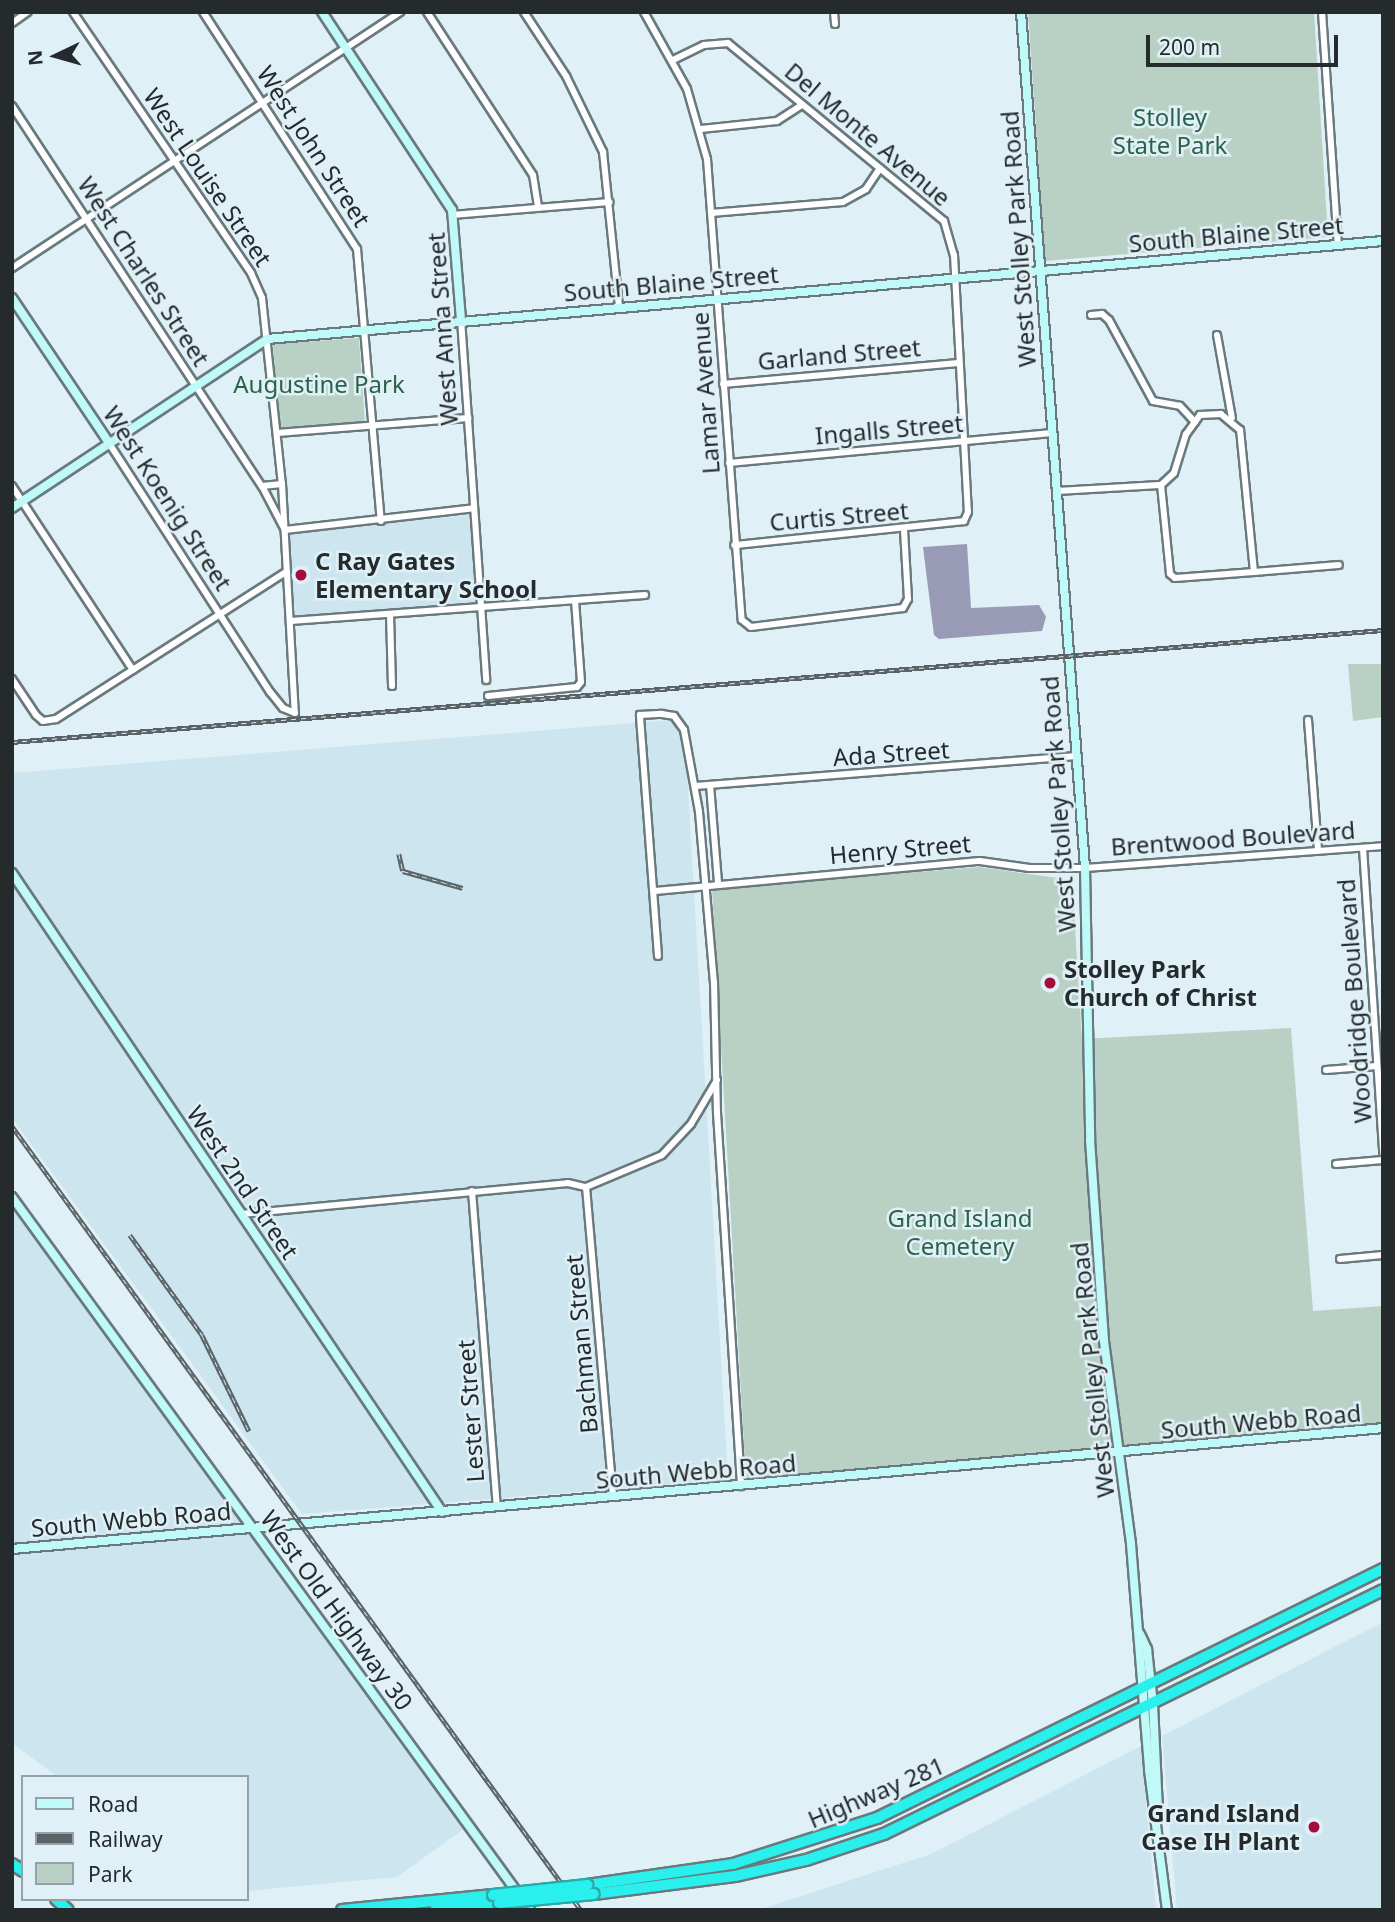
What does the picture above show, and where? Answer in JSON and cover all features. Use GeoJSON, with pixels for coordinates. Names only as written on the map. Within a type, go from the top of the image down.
{"type":"FeatureCollection","features":[{"type":"Feature","properties":{"kind":"highway","name":"Highway 281"},"geometry":{"type":"LineString","coordinates":[[591,1889],[694,1872],[836,1834],[914,1802],[1383,1569]]}},
{"type":"Feature","properties":{"kind":"highway","name":"Highway 281"},"geometry":{"type":"LineString","coordinates":[[342,1910],[496,1899],[735,1876],[840,1849],[922,1818],[1383,1590]]}},
{"type":"Feature","properties":{"kind":"highway","name":"Highway 281"},"geometry":{"type":"LineString","coordinates":[[435,1910],[496,1899]]}},
{"type":"Feature","properties":{"kind":"street"},"geometry":{"type":"LineString","coordinates":[[12,23],[28,12]]}},
{"type":"Feature","properties":{"kind":"street","name":"West Louise Street"},"geometry":{"type":"LineString","coordinates":[[73,12],[251,273],[262,298],[282,484],[295,713]]}},
{"type":"Feature","properties":{"kind":"street","name":"West John Street"},"geometry":{"type":"LineString","coordinates":[[203,12],[357,249],[381,521]]}},
{"type":"Feature","properties":{"kind":"street","name":"West Anna Street"},"geometry":{"type":"LineString","coordinates":[[322,12],[452,215],[486,680]]}},
{"type":"Feature","properties":{"kind":"street"},"geometry":{"type":"LineString","coordinates":[[12,268],[400,12]]}},
{"type":"Feature","properties":{"kind":"street"},"geometry":{"type":"LineString","coordinates":[[427,12],[533,175],[538,208]]}},
{"type":"Feature","properties":{"kind":"street"},"geometry":{"type":"LineString","coordinates":[[524,12],[594,128],[603,152],[619,307]]}},
{"type":"Feature","properties":{"kind":"street","name":"Lamar Avenue"},"geometry":{"type":"LineString","coordinates":[[644,12],[673,60],[701,129],[711,213],[734,545],[742,617],[751,627],[903,608],[908,599],[904,530]]}},
{"type":"Feature","properties":{"kind":"street"},"geometry":{"type":"LineString","coordinates":[[834,12],[835,24]]}},
{"type":"Feature","properties":{"kind":"street","name":"West Stolley Park Road"},"geometry":{"type":"LineString","coordinates":[[1021,12],[1074,756],[1085,868],[1090,1140],[1104,1341],[1146,1687],[1167,1910]]}},
{"type":"Feature","properties":{"kind":"street"},"geometry":{"type":"LineString","coordinates":[[1322,12],[1338,244]]}},
{"type":"Feature","properties":{"kind":"street","name":"Del Monte Avenue"},"geometry":{"type":"LineString","coordinates":[[673,60],[704,45],[728,43],[944,221],[951,234],[968,512],[964,521],[948,526]]}},
{"type":"Feature","properties":{"kind":"street"},"geometry":{"type":"LineString","coordinates":[[701,129],[777,121],[803,105]]}},
{"type":"Feature","properties":{"kind":"street","name":"West Charles Street"},"geometry":{"type":"LineString","coordinates":[[12,106],[197,385],[262,486],[285,530]]}},
{"type":"Feature","properties":{"kind":"street"},"geometry":{"type":"LineString","coordinates":[[711,213],[843,202],[866,189],[880,168]]}},
{"type":"Feature","properties":{"kind":"street"},"geometry":{"type":"LineString","coordinates":[[452,215],[610,202]]}},
{"type":"Feature","properties":{"kind":"street","name":"South Blaine Street"},"geometry":{"type":"LineString","coordinates":[[12,508],[267,339],[461,319],[1383,241]]}},
{"type":"Feature","properties":{"kind":"street","name":"West Koenig Street"},"geometry":{"type":"LineString","coordinates":[[12,298],[270,692],[283,708],[295,713]]}},
{"type":"Feature","properties":{"kind":"street"},"geometry":{"type":"LineString","coordinates":[[1091,315],[1102,314],[1109,320],[1153,401],[1180,406],[1195,422]]}},
{"type":"Feature","properties":{"kind":"street"},"geometry":{"type":"LineString","coordinates":[[1217,335],[1232,418],[1240,430],[1254,572]]}},
{"type":"Feature","properties":{"kind":"street","name":"Garland Street"},"geometry":{"type":"LineString","coordinates":[[723,384],[958,363]]}},
{"type":"Feature","properties":{"kind":"street"},"geometry":{"type":"LineString","coordinates":[[1056,491],[1161,485],[1174,473],[1195,422],[1210,413],[1232,418]]}},
{"type":"Feature","properties":{"kind":"street"},"geometry":{"type":"LineString","coordinates":[[277,433],[468,418]]}},
{"type":"Feature","properties":{"kind":"street","name":"Ingalls Street"},"geometry":{"type":"LineString","coordinates":[[729,463],[1052,433]]}},
{"type":"Feature","properties":{"kind":"street"},"geometry":{"type":"LineString","coordinates":[[262,486],[282,484]]}},
{"type":"Feature","properties":{"kind":"street"},"geometry":{"type":"LineString","coordinates":[[1161,485],[1170,574],[1175,578],[1339,565]]}},
{"type":"Feature","properties":{"kind":"street"},"geometry":{"type":"LineString","coordinates":[[12,486],[133,670]]}},
{"type":"Feature","properties":{"kind":"street"},"geometry":{"type":"LineString","coordinates":[[285,530],[381,521],[474,508]]}},
{"type":"Feature","properties":{"kind":"street","name":"Curtis Street"},"geometry":{"type":"LineString","coordinates":[[734,545],[948,526]]}},
{"type":"Feature","properties":{"kind":"street"},"geometry":{"type":"LineString","coordinates":[[12,680],[43,720],[56,719],[219,611],[287,571]]}},
{"type":"Feature","properties":{"kind":"street"},"geometry":{"type":"LineString","coordinates":[[290,621],[645,595]]}},
{"type":"Feature","properties":{"kind":"street"},"geometry":{"type":"LineString","coordinates":[[488,696],[577,687],[580,678],[575,600]]}},
{"type":"Feature","properties":{"kind":"street"},"geometry":{"type":"LineString","coordinates":[[390,614],[392,686]]}},
{"type":"Feature","properties":{"kind":"street"},"geometry":{"type":"LineString","coordinates":[[658,956],[640,715],[674,716],[684,730],[695,786],[707,884],[741,1486]]}},
{"type":"Feature","properties":{"kind":"street"},"geometry":{"type":"LineString","coordinates":[[1308,720],[1318,851]]}},
{"type":"Feature","properties":{"kind":"street","name":"Ada Street"},"geometry":{"type":"LineString","coordinates":[[695,786],[1074,756]]}},
{"type":"Feature","properties":{"kind":"street"},"geometry":{"type":"LineString","coordinates":[[710,785],[718,883]]}},
{"type":"Feature","properties":{"kind":"street","name":"Brentwood Boulevard"},"geometry":{"type":"LineString","coordinates":[[1085,868],[1383,846]]}},
{"type":"Feature","properties":{"kind":"street","name":"Woodridge Boulevard"},"geometry":{"type":"LineString","coordinates":[[1363,848],[1383,1153]]}},
{"type":"Feature","properties":{"kind":"street","name":"Henry Street"},"geometry":{"type":"LineString","coordinates":[[655,891],[718,883],[980,862],[1030,868],[1085,868]]}},
{"type":"Feature","properties":{"kind":"street","name":"West 2nd Street"},"geometry":{"type":"LineString","coordinates":[[12,873],[442,1512]]}},
{"type":"Feature","properties":{"kind":"street"},"geometry":{"type":"LineString","coordinates":[[1326,1070],[1377,1066]]}},
{"type":"Feature","properties":{"kind":"street"},"geometry":{"type":"LineString","coordinates":[[241,1214],[568,1183],[586,1187],[662,1155],[691,1124],[718,1079]]}},
{"type":"Feature","properties":{"kind":"street"},"geometry":{"type":"LineString","coordinates":[[1336,1164],[1383,1160]]}},
{"type":"Feature","properties":{"kind":"street","name":"Bachman Street"},"geometry":{"type":"LineString","coordinates":[[586,1187],[613,1497]]}},
{"type":"Feature","properties":{"kind":"street","name":"Lester Street"},"geometry":{"type":"LineString","coordinates":[[472,1191],[497,1507]]}},
{"type":"Feature","properties":{"kind":"street","name":"West Old Highway 30"},"geometry":{"type":"LineString","coordinates":[[12,1198],[530,1910]]}},
{"type":"Feature","properties":{"kind":"street"},"geometry":{"type":"LineString","coordinates":[[1340,1259],[1383,1255]]}},
{"type":"Feature","properties":{"kind":"street","name":"South Webb Road"},"geometry":{"type":"LineString","coordinates":[[12,1549],[1383,1429]]}},
{"type":"Feature","properties":{"kind":"shaded area"},"geometry":{"type":"Polygon","coordinates":[[[471,515],[478,602],[295,616],[289,533],[471,515]]]}},
{"type":"Feature","properties":{"kind":"shaded area"},"geometry":{"type":"Polygon","coordinates":[[[684,719],[728,1480],[302,1514],[12,1118],[12,773],[684,719]]]}},
{"type":"Feature","properties":{"kind":"shaded area"},"geometry":{"type":"Polygon","coordinates":[[[12,1201],[464,1829],[397,1877],[248,1891],[248,1775],[55,1775],[12,1743],[12,1201]]]}},
{"type":"Feature","properties":{"kind":"shaded area"},"geometry":{"type":"Polygon","coordinates":[[[1383,1622],[1383,1910],[1177,1910],[1162,1736],[1383,1622]]]}},
{"type":"Feature","properties":{"kind":"shaded area"},"geometry":{"type":"Polygon","coordinates":[[[1141,1746],[1156,1910],[758,1910],[931,1854],[1141,1746]]]}},
{"type":"Feature","properties":{"kind":"green space","name":"Stolley State Park"},"geometry":{"type":"Polygon","coordinates":[[[1028,12],[1314,12],[1328,237],[1045,261],[1028,12]]]}},
{"type":"Feature","properties":{"kind":"green space","name":"Augustine Park"},"geometry":{"type":"Polygon","coordinates":[[[359,338],[365,424],[279,430],[273,344],[359,338]]]}},
{"type":"Feature","properties":{"kind":"green space"},"geometry":{"type":"Polygon","coordinates":[[[1348,664],[1383,664],[1383,717],[1353,721],[1348,664]]]}},
{"type":"Feature","properties":{"kind":"green space","name":"Grand Island Cemetery"},"geometry":{"type":"Polygon","coordinates":[[[979,867],[1072,880],[1082,1039],[1291,1028],[1313,1311],[1383,1306],[1383,1424],[746,1480],[712,889],[979,867]]]}},
{"type":"Feature","properties":{"kind":"water"},"geometry":{"type":"Polygon","coordinates":[[[967,544],[971,608],[1039,605],[1046,617],[1042,631],[939,639],[934,635],[923,547],[967,544]]]}},
{"type":"Feature","properties":{"kind":"railway"},"geometry":{"type":"LineString","coordinates":[[12,742],[1383,630]]}},
{"type":"Feature","properties":{"kind":"railway"},"geometry":{"type":"LineString","coordinates":[[399,854],[403,871],[463,888]]}},
{"type":"Feature","properties":{"kind":"railway"},"geometry":{"type":"LineString","coordinates":[[12,1126],[581,1910]]}},
{"type":"Feature","properties":{"kind":"railway"},"geometry":{"type":"LineString","coordinates":[[130,1235],[202,1335],[249,1431]]}},
{"type":"Feature","properties":{"kind":"place","name":"C Ray Gates Elementary School"},"geometry":{"type":"Point","coordinates":[301,575]}},
{"type":"Feature","properties":{"kind":"place","name":"Stolley Park Church of Christ"},"geometry":{"type":"Point","coordinates":[1050,983]}},
{"type":"Feature","properties":{"kind":"place","name":"Grand Island Case IH Plant"},"geometry":{"type":"Point","coordinates":[1314,1827]}}]}
